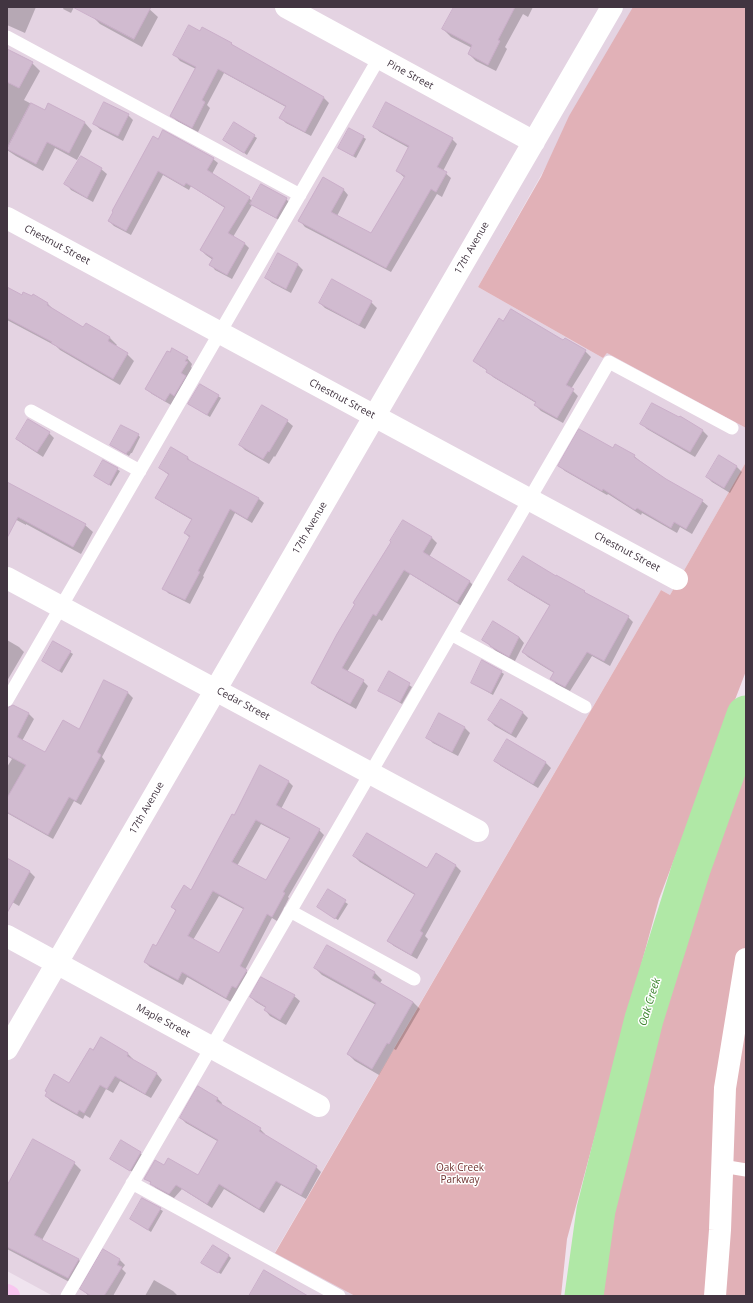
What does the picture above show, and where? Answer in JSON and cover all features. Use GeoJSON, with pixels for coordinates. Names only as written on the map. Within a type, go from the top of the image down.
{"type":"FeatureCollection","features":[{"type":"Feature","properties":{"kind":"street","name":"Pine Street"},"geometry":{"type":"LineString","coordinates":[[286,7],[534,142]]}},
{"type":"Feature","properties":{"kind":"street","name":"17th Avenue"},"geometry":{"type":"LineString","coordinates":[[7,1049],[612,7]]}},
{"type":"Feature","properties":{"kind":"street","name":"Chestnut Street"},"geometry":{"type":"LineString","coordinates":[[7,218],[677,579]]}},
{"type":"Feature","properties":{"kind":"street","name":"Cedar Street"},"geometry":{"type":"LineString","coordinates":[[7,578],[478,831]]}},
{"type":"Feature","properties":{"kind":"street","name":"Maple Street"},"geometry":{"type":"LineString","coordinates":[[7,936],[319,1106]]}},
{"type":"Feature","properties":{"kind":"street"},"geometry":{"type":"LineString","coordinates":[[715,1296],[720,1230],[725,1088],[746,959]]}},
{"type":"Feature","properties":{"kind":"lane"},"geometry":{"type":"LineString","coordinates":[[7,37],[300,195]]}},
{"type":"Feature","properties":{"kind":"lane"},"geometry":{"type":"LineString","coordinates":[[7,700],[379,58]]}},
{"type":"Feature","properties":{"kind":"lane"},"geometry":{"type":"LineString","coordinates":[[67,1296],[609,362],[732,428]]}},
{"type":"Feature","properties":{"kind":"lane"},"geometry":{"type":"LineString","coordinates":[[31,411],[140,471]]}},
{"type":"Feature","properties":{"kind":"lane"},"geometry":{"type":"LineString","coordinates":[[450,634],[584,707]]}},
{"type":"Feature","properties":{"kind":"lane"},"geometry":{"type":"LineString","coordinates":[[290,911],[414,979]]}},
{"type":"Feature","properties":{"kind":"lane"},"geometry":{"type":"LineString","coordinates":[[722,1166],[746,1170]]}},
{"type":"Feature","properties":{"kind":"lane"},"geometry":{"type":"LineString","coordinates":[[132,1183],[339,1296]]}},
{"type":"Feature","properties":{"kind":"shaded area"},"geometry":{"type":"Polygon","coordinates":[[[7,7],[636,7],[478,287],[603,358],[607,353],[746,428],[746,462],[670,595],[661,590],[275,1252],[355,1296],[53,1296],[7,1271],[7,7]]]}},
{"type":"Feature","properties":{"kind":"green space"},"geometry":{"type":"Polygon","coordinates":[[[633,7],[746,7],[746,428],[607,353],[603,358],[478,287],[541,177],[569,116],[633,7]]]}},
{"type":"Feature","properties":{"kind":"green space","name":"Oak Creek Parkway"},"geometry":{"type":"Polygon","coordinates":[[[746,462],[746,671],[659,899],[567,1239],[561,1296],[355,1296],[275,1253],[661,590],[670,595],[746,462]]]}},
{"type":"Feature","properties":{"kind":"green space"},"geometry":{"type":"Polygon","coordinates":[[[746,766],[746,1296],[594,1296],[598,1256],[692,910],[746,766]]]}},
{"type":"Feature","properties":{"kind":"building"},"geometry":{"type":"Polygon","coordinates":[[[73,7],[151,7],[134,39],[73,7]]]}},
{"type":"Feature","properties":{"kind":"building"},"geometry":{"type":"Polygon","coordinates":[[[454,7],[515,7],[498,40],[500,41],[488,65],[468,54],[472,45],[442,29],[454,7]]]}},
{"type":"Feature","properties":{"kind":"building"},"geometry":{"type":"Polygon","coordinates":[[[189,25],[200,31],[202,27],[232,43],[231,44],[324,97],[305,132],[279,118],[286,106],[218,69],[202,100],[205,102],[192,128],[170,116],[196,67],[173,55],[189,25]]]}},
{"type":"Feature","properties":{"kind":"building"},"geometry":{"type":"Polygon","coordinates":[[[7,49],[33,62],[19,88],[7,82],[7,49]]]}},
{"type":"Feature","properties":{"kind":"building"},"geometry":{"type":"Polygon","coordinates":[[[104,102],[129,114],[118,136],[93,124],[104,102]]]}},
{"type":"Feature","properties":{"kind":"building"},"geometry":{"type":"Polygon","coordinates":[[[386,102],[453,138],[437,167],[447,172],[436,192],[431,189],[386,268],[298,221],[323,177],[344,189],[331,212],[371,233],[405,176],[396,171],[409,146],[373,127],[386,102]]]}},
{"type":"Feature","properties":{"kind":"building"},"geometry":{"type":"Polygon","coordinates":[[[31,103],[45,110],[48,103],[85,122],[69,153],[47,142],[36,164],[7,149],[31,103]]]}},
{"type":"Feature","properties":{"kind":"building"},"geometry":{"type":"Polygon","coordinates":[[[234,122],[255,135],[244,153],[223,140],[234,122]]]}},
{"type":"Feature","properties":{"kind":"building"},"geometry":{"type":"Polygon","coordinates":[[[349,128],[364,136],[353,156],[338,148],[349,128]]]}},
{"type":"Feature","properties":{"kind":"building"},"geometry":{"type":"Polygon","coordinates":[[[163,130],[214,158],[207,170],[250,197],[228,233],[245,243],[227,275],[209,265],[213,258],[200,250],[225,207],[186,183],[184,186],[158,171],[126,231],[108,221],[153,136],[158,139],[163,130]]]}},
{"type":"Feature","properties":{"kind":"building"},"geometry":{"type":"Polygon","coordinates":[[[81,156],[102,168],[87,198],[64,184],[81,156]]]}},
{"type":"Feature","properties":{"kind":"building"},"geometry":{"type":"Polygon","coordinates":[[[261,184],[287,198],[276,218],[250,204],[261,184]]]}},
{"type":"Feature","properties":{"kind":"building"},"geometry":{"type":"Polygon","coordinates":[[[278,253],[298,264],[286,289],[265,278],[278,253]]]}},
{"type":"Feature","properties":{"kind":"building"},"geometry":{"type":"Polygon","coordinates":[[[332,279],[372,301],[359,325],[319,303],[332,279]]]}},
{"type":"Feature","properties":{"kind":"building"},"geometry":{"type":"Polygon","coordinates":[[[7,287],[22,295],[23,292],[32,296],[33,294],[48,303],[47,305],[83,327],[86,323],[110,337],[108,341],[128,353],[113,379],[51,343],[52,342],[7,318],[7,287]]]}},
{"type":"Feature","properties":{"kind":"building"},"geometry":{"type":"Polygon","coordinates":[[[511,309],[563,340],[565,338],[586,350],[566,385],[574,389],[557,418],[534,405],[536,402],[486,372],[487,370],[473,361],[499,318],[503,321],[511,309]]]}},
{"type":"Feature","properties":{"kind":"building"},"geometry":{"type":"Polygon","coordinates":[[[172,348],[188,357],[185,361],[188,362],[181,373],[186,376],[174,396],[170,393],[165,401],[145,389],[167,351],[170,352],[172,348]]]}},
{"type":"Feature","properties":{"kind":"building"},"geometry":{"type":"Polygon","coordinates":[[[200,384],[219,395],[207,415],[188,404],[200,384]]]}},
{"type":"Feature","properties":{"kind":"building"},"geometry":{"type":"Polygon","coordinates":[[[652,403],[679,417],[680,416],[703,430],[690,452],[640,424],[652,403]]]}},
{"type":"Feature","properties":{"kind":"building"},"geometry":{"type":"Polygon","coordinates":[[[262,405],[288,420],[269,452],[268,451],[263,459],[239,445],[262,405]]]}},
{"type":"Feature","properties":{"kind":"building"},"geometry":{"type":"Polygon","coordinates":[[[28,419],[50,432],[37,452],[16,439],[28,419]]]}},
{"type":"Feature","properties":{"kind":"building"},"geometry":{"type":"Polygon","coordinates":[[[121,425],[139,434],[126,454],[110,445],[121,425]]]}},
{"type":"Feature","properties":{"kind":"building"},"geometry":{"type":"Polygon","coordinates":[[[579,429],[613,448],[615,444],[635,455],[634,457],[666,479],[703,500],[686,529],[674,522],[671,528],[637,508],[635,510],[603,489],[602,491],[558,466],[579,429]]]}},
{"type":"Feature","properties":{"kind":"building"},"geometry":{"type":"Polygon","coordinates":[[[171,447],[188,457],[187,459],[259,498],[247,519],[230,509],[198,571],[200,572],[185,600],[162,589],[190,536],[184,533],[192,519],[155,498],[169,474],[159,468],[171,447]]]}},
{"type":"Feature","properties":{"kind":"building"},"geometry":{"type":"Polygon","coordinates":[[[719,455],[737,466],[724,488],[706,477],[719,455]]]}},
{"type":"Feature","properties":{"kind":"building"},"geometry":{"type":"Polygon","coordinates":[[[103,460],[118,468],[109,485],[94,476],[103,460]]]}},
{"type":"Feature","properties":{"kind":"building"},"geometry":{"type":"Polygon","coordinates":[[[7,482],[86,524],[73,547],[18,517],[7,538],[7,482]]]}},
{"type":"Feature","properties":{"kind":"building"},"geometry":{"type":"Polygon","coordinates":[[[403,520],[432,537],[423,552],[470,581],[457,602],[404,570],[376,616],[373,614],[342,668],[364,680],[350,704],[311,683],[355,604],[353,603],[403,520]]]}},
{"type":"Feature","properties":{"kind":"building"},"geometry":{"type":"Polygon","coordinates":[[[523,556],[585,591],[584,592],[629,616],[604,661],[587,652],[565,687],[550,679],[554,672],[522,652],[550,605],[508,580],[523,556]]]}},
{"type":"Feature","properties":{"kind":"building"},"geometry":{"type":"Polygon","coordinates":[[[493,621],[519,637],[509,657],[482,640],[493,621]]]}},
{"type":"Feature","properties":{"kind":"building"},"geometry":{"type":"Polygon","coordinates":[[[53,641],[71,651],[59,671],[42,661],[53,641]]]}},
{"type":"Feature","properties":{"kind":"building"},"geometry":{"type":"Polygon","coordinates":[[[482,660],[502,671],[491,693],[471,683],[482,660]]]}},
{"type":"Feature","properties":{"kind":"building"},"geometry":{"type":"Polygon","coordinates":[[[389,671],[410,683],[400,702],[378,691],[389,671]]]}},
{"type":"Feature","properties":{"kind":"building"},"geometry":{"type":"Polygon","coordinates":[[[104,680],[128,692],[97,752],[101,755],[76,801],[69,797],[48,835],[7,812],[7,798],[26,765],[7,755],[7,708],[13,705],[29,713],[17,737],[45,752],[63,720],[79,729],[104,680]]]}},
{"type":"Feature","properties":{"kind":"building"},"geometry":{"type":"Polygon","coordinates":[[[501,699],[523,712],[511,734],[488,720],[501,699]]]}},
{"type":"Feature","properties":{"kind":"building"},"geometry":{"type":"Polygon","coordinates":[[[439,713],[465,727],[452,752],[426,738],[439,713]]]}},
{"type":"Feature","properties":{"kind":"building"},"geometry":{"type":"Polygon","coordinates":[[[507,739],[546,762],[533,784],[494,761],[507,739]]]}},
{"type":"Feature","properties":{"kind":"building"},"geometry":{"type":"Polygon","coordinates":[[[260,765],[289,781],[276,805],[320,829],[283,892],[285,893],[272,917],[267,914],[240,966],[247,970],[236,988],[232,986],[226,998],[182,972],[178,980],[144,962],[153,944],[156,946],[176,910],[171,907],[184,885],[191,890],[232,814],[234,815],[260,765]],[[256,820],[232,862],[266,880],[290,838],[256,820]],[[213,891],[188,936],[219,953],[244,908],[213,891]]]}},
{"type":"Feature","properties":{"kind":"building"},"geometry":{"type":"Polygon","coordinates":[[[367,833],[427,868],[436,853],[456,865],[420,931],[423,933],[411,955],[387,941],[415,894],[353,856],[367,833]]]}},
{"type":"Feature","properties":{"kind":"building"},"geometry":{"type":"Polygon","coordinates":[[[7,858],[30,871],[7,913],[7,858]]]}},
{"type":"Feature","properties":{"kind":"building"},"geometry":{"type":"Polygon","coordinates":[[[328,889],[346,900],[335,919],[317,907],[328,889]]]}},
{"type":"Feature","properties":{"kind":"building"},"geometry":{"type":"Polygon","coordinates":[[[327,945],[375,972],[372,978],[413,1002],[389,1044],[387,1043],[372,1069],[347,1054],[376,1003],[314,968],[327,945]]]}},
{"type":"Feature","properties":{"kind":"building"},"geometry":{"type":"Polygon","coordinates":[[[261,977],[295,995],[280,1020],[264,1010],[266,1007],[250,997],[261,977]]]}},
{"type":"Feature","properties":{"kind":"building"},"geometry":{"type":"Polygon","coordinates":[[[101,1037],[128,1053],[127,1056],[157,1073],[145,1094],[115,1076],[107,1089],[100,1085],[84,1113],[79,1110],[77,1114],[45,1096],[47,1092],[45,1091],[54,1074],[69,1083],[90,1048],[93,1050],[101,1037]]]}},
{"type":"Feature","properties":{"kind":"building"},"geometry":{"type":"Polygon","coordinates":[[[198,1086],[218,1098],[216,1101],[261,1128],[259,1131],[317,1166],[301,1195],[276,1181],[259,1209],[219,1184],[207,1204],[176,1185],[169,1194],[150,1184],[151,1182],[144,1179],[155,1160],[164,1165],[168,1158],[198,1175],[218,1140],[180,1118],[198,1086]]]}},
{"type":"Feature","properties":{"kind":"building"},"geometry":{"type":"Polygon","coordinates":[[[33,1139],[75,1162],[34,1235],[79,1259],[68,1278],[7,1247],[7,1186],[33,1139]]]}},
{"type":"Feature","properties":{"kind":"building"},"geometry":{"type":"Polygon","coordinates":[[[121,1140],[141,1152],[130,1171],[110,1159],[121,1140]]]}},
{"type":"Feature","properties":{"kind":"building"},"geometry":{"type":"Polygon","coordinates":[[[142,1198],[161,1208],[148,1230],[130,1219],[142,1198]]]}},
{"type":"Feature","properties":{"kind":"building"},"geometry":{"type":"Polygon","coordinates":[[[213,1245],[229,1255],[218,1273],[201,1263],[213,1245]]]}},
{"type":"Feature","properties":{"kind":"building"},"geometry":{"type":"Polygon","coordinates":[[[103,1249],[120,1259],[117,1265],[122,1267],[104,1296],[91,1296],[80,1289],[103,1249]]]}},
{"type":"Feature","properties":{"kind":"building"},"geometry":{"type":"Polygon","coordinates":[[[264,1270],[308,1296],[249,1296],[264,1270]]]}},
{"type":"Feature","properties":{"kind":"waterway","name":"Oak Creek"},"geometry":{"type":"LineString","coordinates":[[584,1296],[596,1210],[644,1019],[691,869],[746,715]]}}]}
